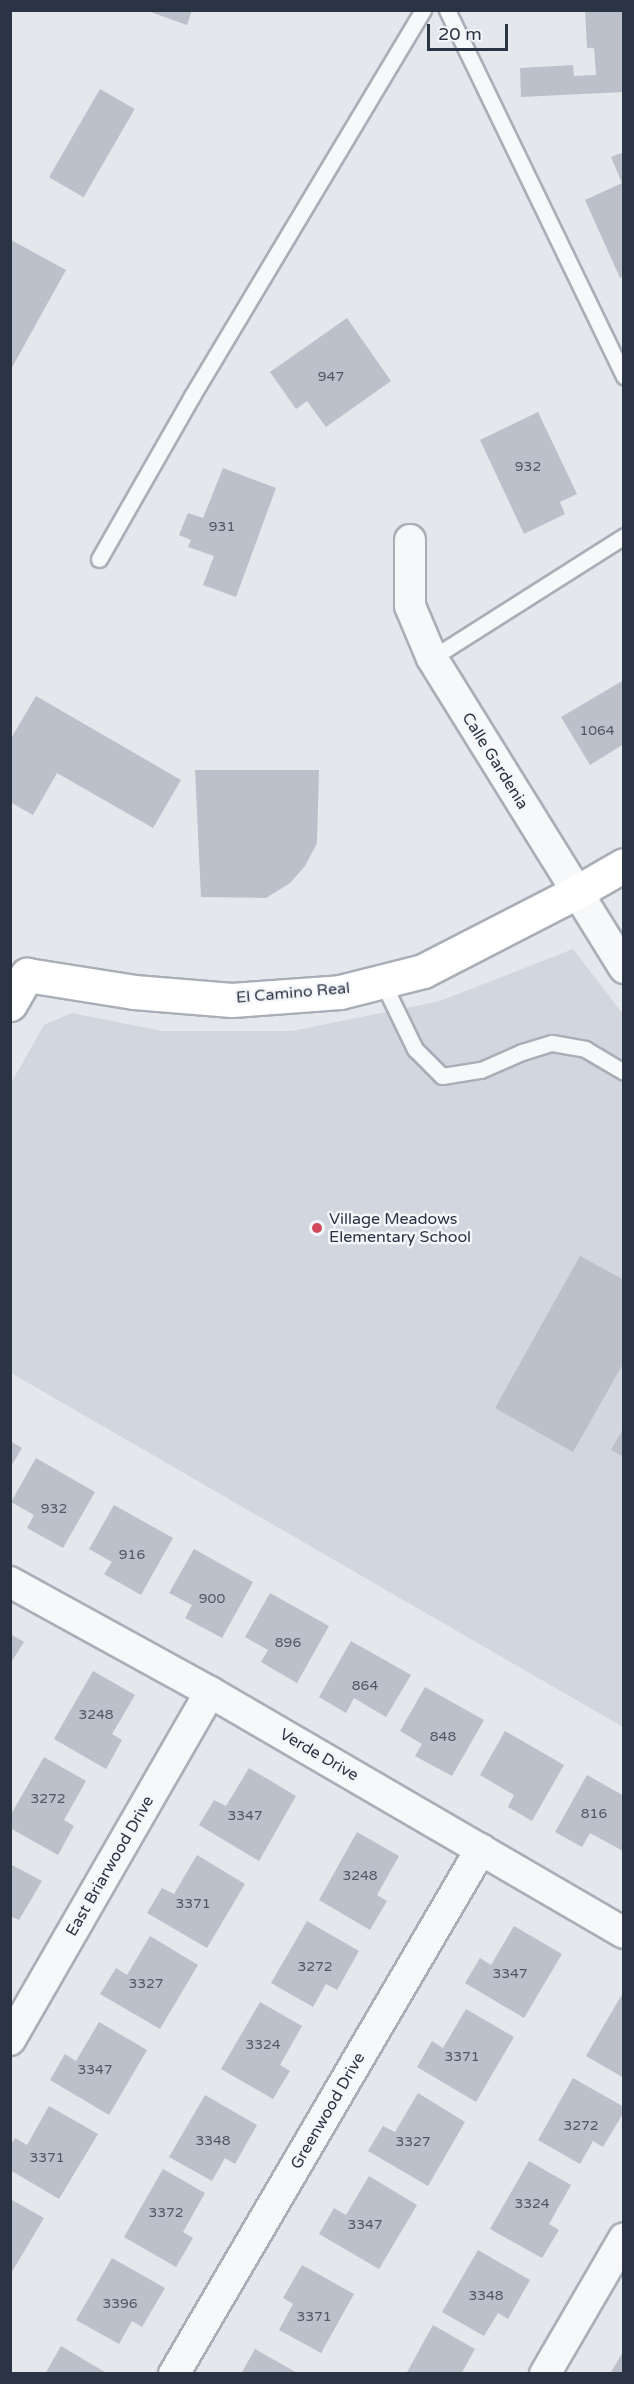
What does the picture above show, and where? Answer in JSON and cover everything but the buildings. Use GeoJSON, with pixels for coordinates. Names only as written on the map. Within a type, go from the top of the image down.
{"type":"FeatureCollection","features":[{"type":"Feature","properties":{"kind":"street","name":"Calle Gardenia"},"geometry":{"type":"LineString","coordinates":[[410,540],[410,606],[432,658],[624,968]]}},
{"type":"Feature","properties":{"kind":"street","name":"El Camino Real"},"geometry":{"type":"LineString","coordinates":[[19,970],[134,992],[232,1000],[340,992],[423,971],[577,892],[624,865]]}},
{"type":"Feature","properties":{"kind":"street"},"geometry":{"type":"LineString","coordinates":[[10,1004],[19,970]]}},
{"type":"Feature","properties":{"kind":"street","name":"Verde Drive"},"geometry":{"type":"LineString","coordinates":[[10,1582],[210,1692],[624,1933]]}},
{"type":"Feature","properties":{"kind":"street","name":"East Briarwood Drive"},"geometry":{"type":"LineString","coordinates":[[10,2040],[210,1692]]}},
{"type":"Feature","properties":{"kind":"street","name":"Greenwood Drive"},"geometry":{"type":"LineString","coordinates":[[174,2373],[481,1849]]}},
{"type":"Feature","properties":{"kind":"street"},"geometry":{"type":"LineString","coordinates":[[545,2373],[624,2238]]}},
{"type":"Feature","properties":{"kind":"lane"},"geometry":{"type":"LineString","coordinates":[[99,559],[192,396],[423,10]]}},
{"type":"Feature","properties":{"kind":"lane"},"geometry":{"type":"LineString","coordinates":[[447,10],[624,376]]}},
{"type":"Feature","properties":{"kind":"lane"},"geometry":{"type":"LineString","coordinates":[[432,658],[624,536]]}},
{"type":"Feature","properties":{"kind":"lane"},"geometry":{"type":"LineString","coordinates":[[382,981],[415,1049],[442,1076],[481,1070],[522,1052],[552,1043],[585,1049],[624,1072]]}},
{"type":"Feature","properties":{"kind":"shaded area","name":"Village Meadows Elementary School"},"geometry":{"type":"Polygon","coordinates":[[[573,949],[623,1014],[623,1727],[11,1373],[11,1083],[44,1025],[72,1013],[162,1031],[292,1031],[440,1001],[573,949]]]}},
{"type":"Feature","properties":{"kind":"place","name":"Village Meadows Elementary School"},"geometry":{"type":"Point","coordinates":[317,1228]}}]}
